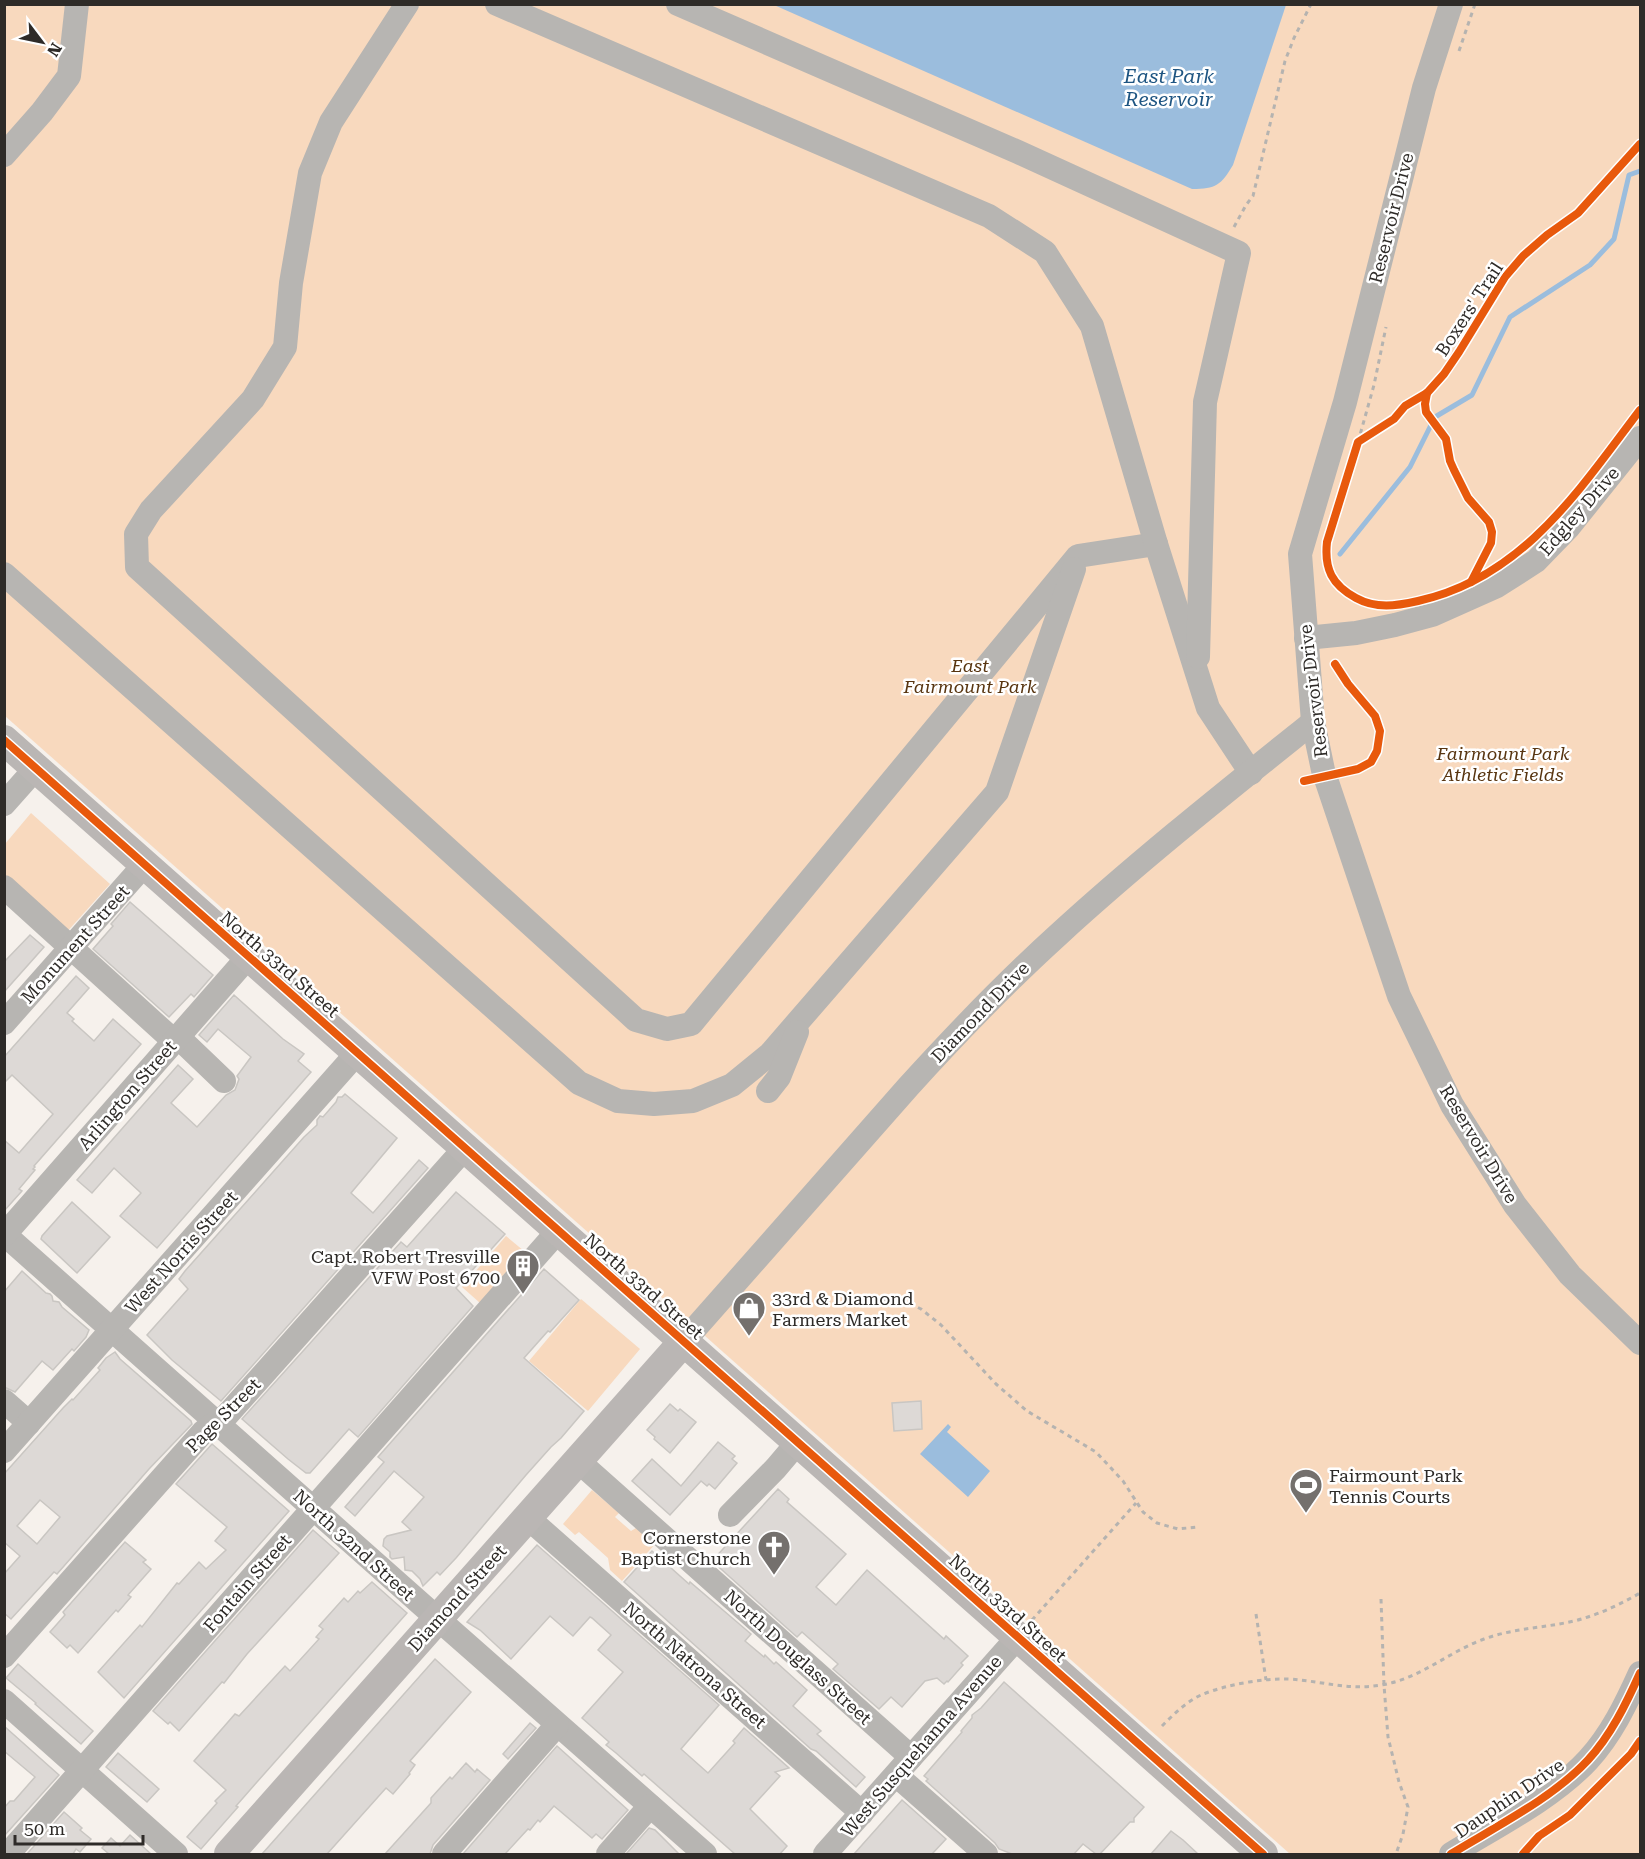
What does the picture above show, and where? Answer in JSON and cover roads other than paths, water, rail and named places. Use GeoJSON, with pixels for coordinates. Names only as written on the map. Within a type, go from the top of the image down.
{"type":"FeatureCollection","features":[{"type":"Feature","properties":{"kind":"main road","name":"North 33rd Street"},"geometry":{"type":"LineString","coordinates":[[4,740],[1263,1854]]}},
{"type":"Feature","properties":{"kind":"main road","name":"Diamond Street"},"geometry":{"type":"LineString","coordinates":[[229,1854],[684,1341]]}},
{"type":"Feature","properties":{"kind":"street"},"geometry":{"type":"LineString","coordinates":[[4,155],[42,112],[69,76],[77,4]]}},
{"type":"Feature","properties":{"kind":"street"},"geometry":{"type":"LineString","coordinates":[[407,4],[331,122],[310,173],[291,283],[285,348],[253,399],[151,510],[136,534],[137,567],[636,1020],[667,1029],[691,1024],[1078,556],[1156,544]]}},
{"type":"Feature","properties":{"kind":"street"},"geometry":{"type":"LineString","coordinates":[[497,4],[989,216],[1045,252],[1092,326],[1156,544],[1209,708],[1251,773]]}},
{"type":"Feature","properties":{"kind":"street"},"geometry":{"type":"LineString","coordinates":[[678,4],[1018,152],[1239,253],[1205,402],[1198,674]]}},
{"type":"Feature","properties":{"kind":"street","name":"Reservoir Drive"},"geometry":{"type":"LineString","coordinates":[[1451,4],[1424,88],[1345,402],[1300,554],[1313,722],[1323,770],[1399,996],[1452,1106],[1515,1205],[1570,1275],[1641,1343]]}},
{"type":"Feature","properties":{"kind":"street","name":"Edgley Drive"},"geometry":{"type":"LineString","coordinates":[[1306,638],[1395,626],[1432,615],[1497,586],[1536,561],[1568,528],[1641,438]]}},
{"type":"Feature","properties":{"kind":"street"},"geometry":{"type":"LineString","coordinates":[[4,574],[579,1083],[618,1101],[654,1104],[693,1101],[732,1085],[770,1054],[997,792],[1078,556]]}},
{"type":"Feature","properties":{"kind":"street","name":"Diamond Drive"},"geometry":{"type":"LineString","coordinates":[[684,1341],[900,1096],[984,1007],[1093,903],[1313,722]]}},
{"type":"Feature","properties":{"kind":"street"},"geometry":{"type":"LineString","coordinates":[[4,804],[36,768]]}},
{"type":"Feature","properties":{"kind":"street","name":"Monument Street"},"geometry":{"type":"LineString","coordinates":[[4,1023],[145,864]]}},
{"type":"Feature","properties":{"kind":"street"},"geometry":{"type":"LineString","coordinates":[[4,887],[224,1081]]}},
{"type":"Feature","properties":{"kind":"street","name":"Arlington Street"},"geometry":{"type":"LineString","coordinates":[[5,1234],[249,956]]}},
{"type":"Feature","properties":{"kind":"street"},"geometry":{"type":"LineString","coordinates":[[768,1091],[779,1077],[804,1015]]}},
{"type":"Feature","properties":{"kind":"street","name":"West Norris Street"},"geometry":{"type":"LineString","coordinates":[[4,1450],[358,1052]]}},
{"type":"Feature","properties":{"kind":"street","name":"Page Street"},"geometry":{"type":"LineString","coordinates":[[4,1656],[204,1431],[227,1415],[465,1148]]}},
{"type":"Feature","properties":{"kind":"street","name":"Fontain Street"},"geometry":{"type":"LineString","coordinates":[[8,1854],[559,1230]]}},
{"type":"Feature","properties":{"kind":"street","name":"North 32nd Street"},"geometry":{"type":"LineString","coordinates":[[5,1234],[705,1854]]}},
{"type":"Feature","properties":{"kind":"street"},"geometry":{"type":"LineString","coordinates":[[4,1401],[29,1423]]}},
{"type":"Feature","properties":{"kind":"street"},"geometry":{"type":"LineString","coordinates":[[730,1515],[798,1442]]}},
{"type":"Feature","properties":{"kind":"street","name":"North Douglass Street"},"geometry":{"type":"LineString","coordinates":[[578,1461],[903,1766]]}},
{"type":"Feature","properties":{"kind":"street","name":"North Natrona Street"},"geometry":{"type":"LineString","coordinates":[[528,1518],[862,1813]]}},
{"type":"Feature","properties":{"kind":"street","name":"West Susquehanna Avenue"},"geometry":{"type":"LineString","coordinates":[[825,1854],[1018,1637]]}},
{"type":"Feature","properties":{"kind":"street","name":"Dauphin Drive"},"geometry":{"type":"LineString","coordinates":[[1451,1854],[1542,1798],[1574,1773],[1633,1710],[1641,1673]]}},
{"type":"Feature","properties":{"kind":"street"},"geometry":{"type":"LineString","coordinates":[[4,1701],[176,1854]]}},
{"type":"Feature","properties":{"kind":"street"},"geometry":{"type":"LineString","coordinates":[[444,1854],[557,1725]]}},
{"type":"Feature","properties":{"kind":"street"},"geometry":{"type":"LineString","coordinates":[[903,1766],[986,1854]]}},
{"type":"Feature","properties":{"kind":"street"},"geometry":{"type":"LineString","coordinates":[[608,1854],[650,1806]]}},
{"type":"Feature","properties":{"kind":"water","name":"East Park Reservoir"},"geometry":{"type":"Polygon","coordinates":[[[774,5],[1286,5],[1233,165],[1225,177],[1212,187],[1192,189],[774,5]]]}},
{"type":"Feature","properties":{"kind":"water"},"geometry":{"type":"Polygon","coordinates":[[[948,1424],[951,1427],[947,1432],[990,1471],[968,1497],[920,1454],[948,1424]]]}},
{"type":"Feature","properties":{"kind":"waterway"},"geometry":{"type":"LineString","coordinates":[[1340,554],[1410,467],[1435,417],[1472,395],[1510,317],[1590,265],[1614,239],[1629,175],[1640,171]]}},
{"type":"Feature","properties":{"kind":"place","name":"Capt. Robert Tresville VFW Post 6700"},"geometry":{"type":"Point","coordinates":[523,1295]}},
{"type":"Feature","properties":{"kind":"place","name":"33rd & Diamond Farmers Market"},"geometry":{"type":"Point","coordinates":[749,1337]}},
{"type":"Feature","properties":{"kind":"place","name":"Fairmount Park Tennis Courts"},"geometry":{"type":"Point","coordinates":[1306,1514]}},
{"type":"Feature","properties":{"kind":"place","name":"Cornerstone Baptist Church"},"geometry":{"type":"Point","coordinates":[774,1576]}},
{"type":"Feature","properties":{"kind":"park label","name":"East Fairmount Park"},"geometry":{"type":"Point","coordinates":[970,675]}},
{"type":"Feature","properties":{"kind":"park label","name":"Fairmount Park Athletic Fields"},"geometry":{"type":"Point","coordinates":[1503,763]}}]}
